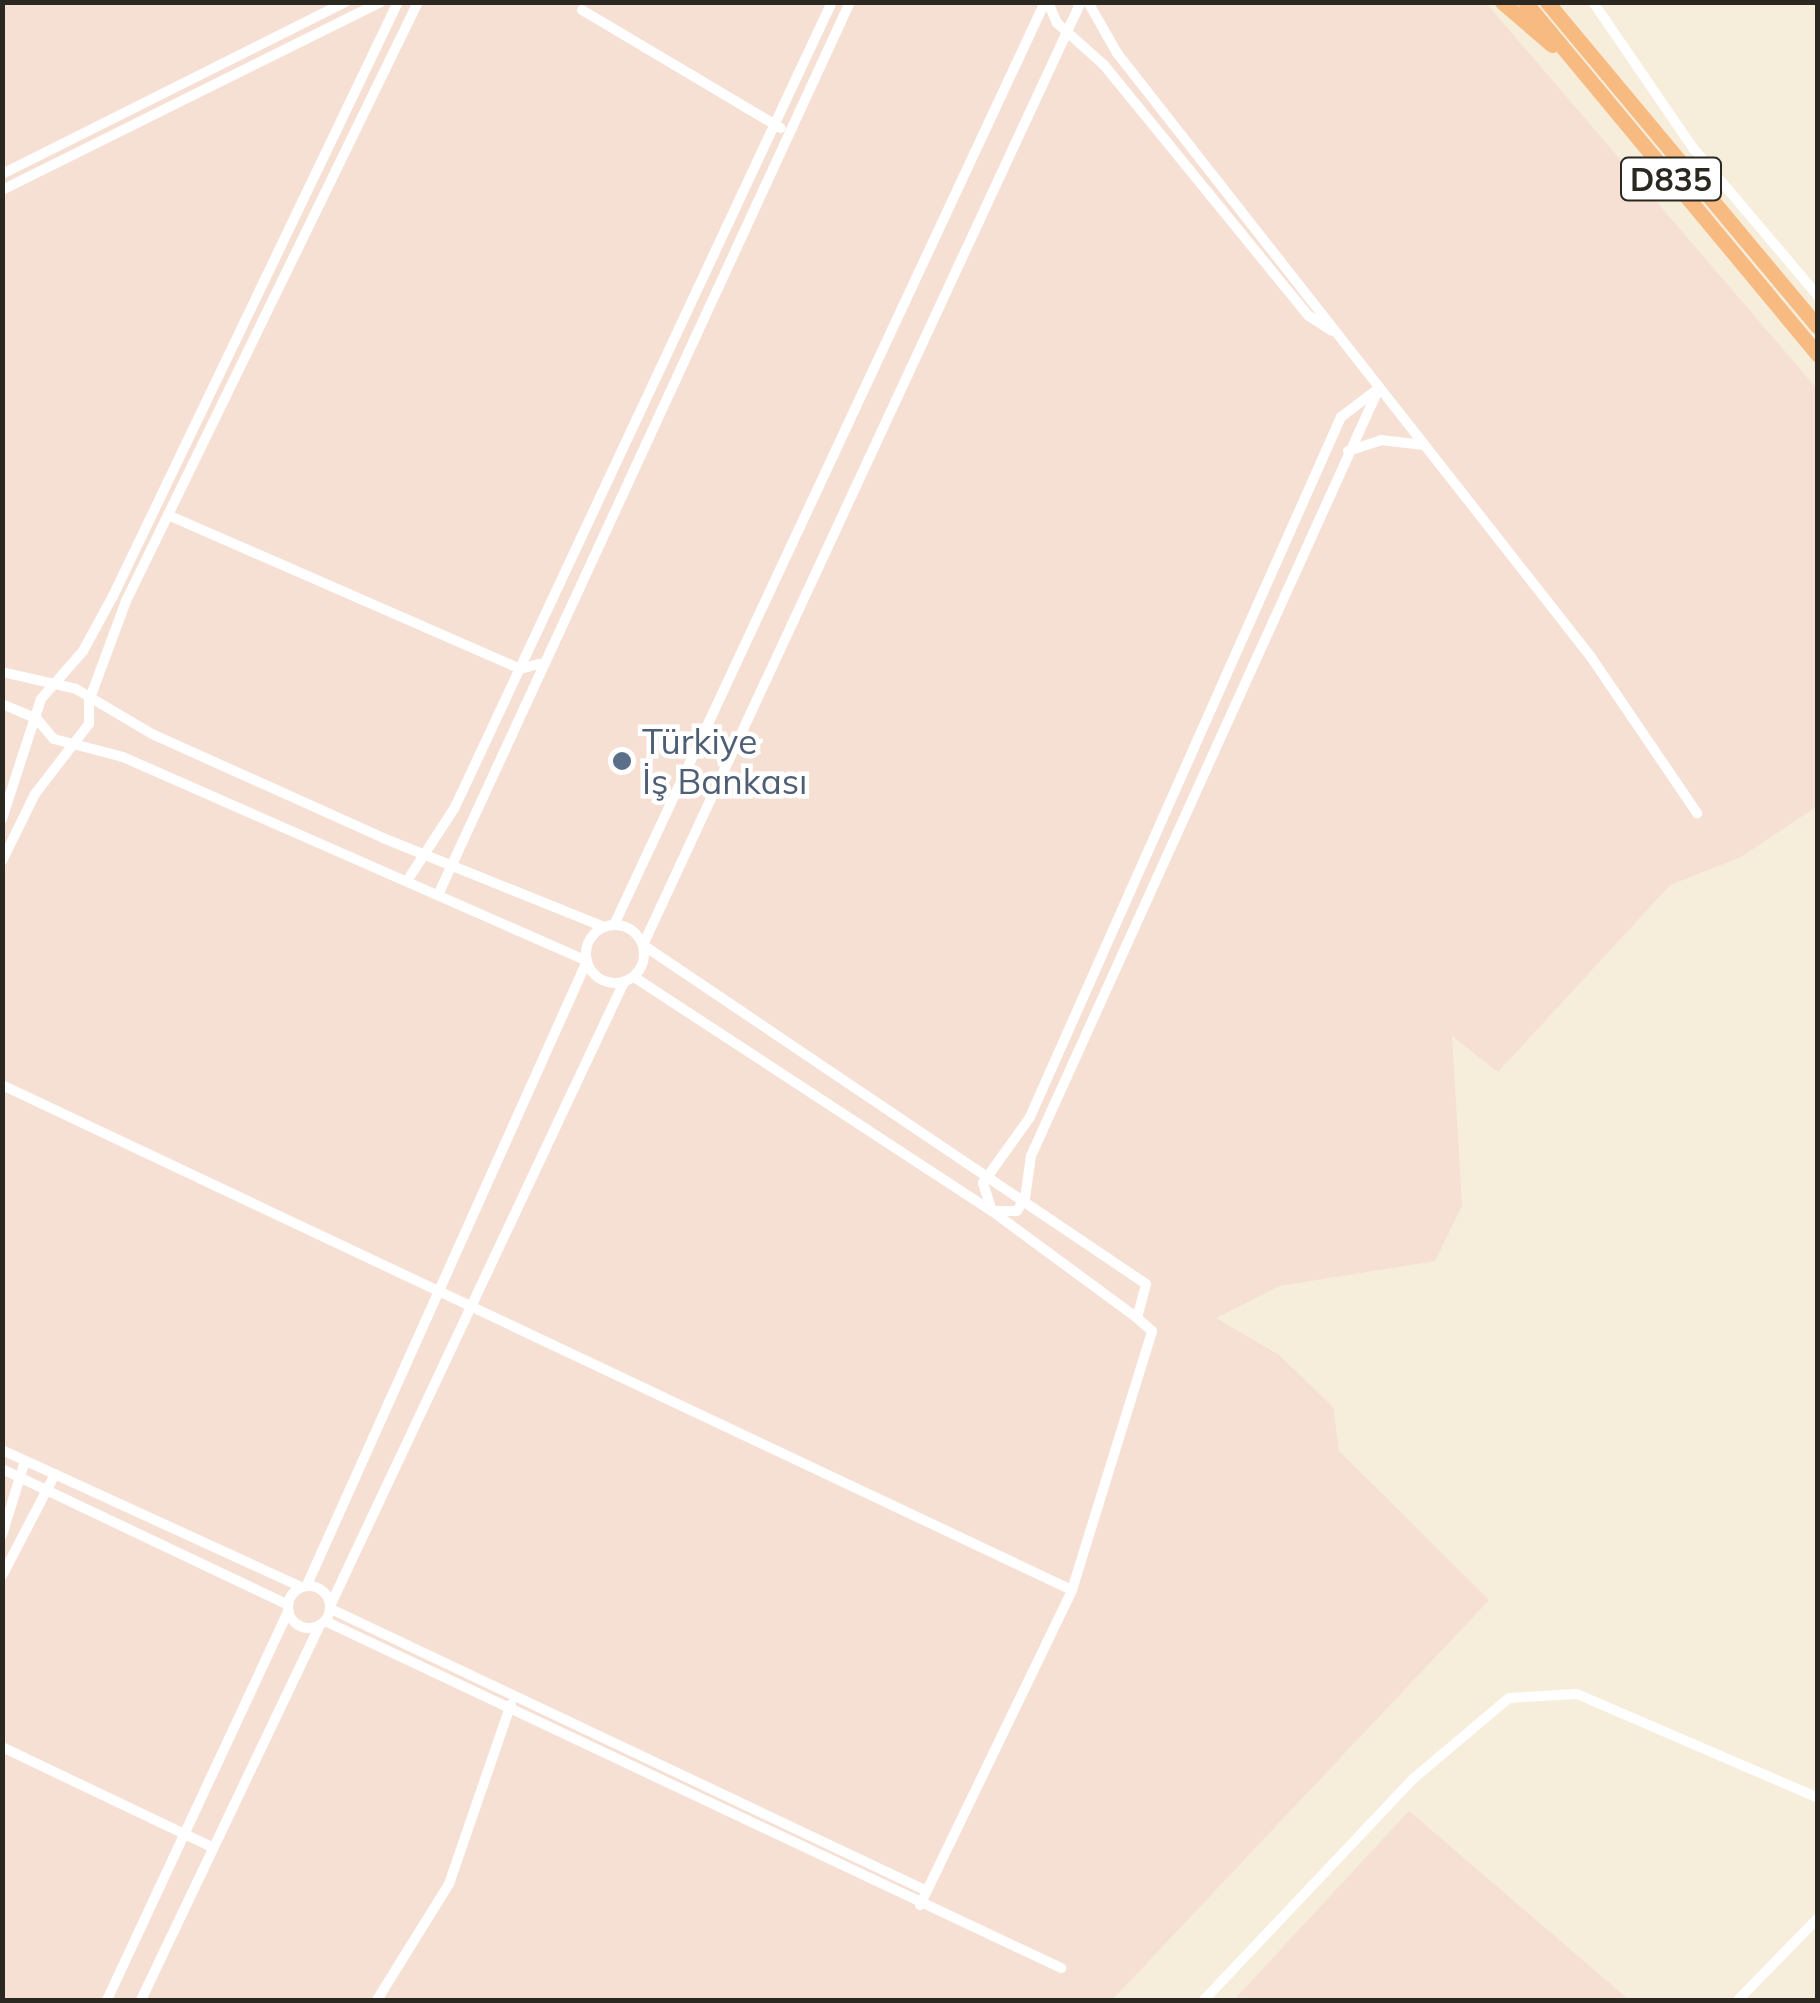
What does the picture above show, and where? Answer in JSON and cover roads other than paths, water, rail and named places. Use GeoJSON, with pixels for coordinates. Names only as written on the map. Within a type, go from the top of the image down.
{"type":"FeatureCollection","features":[{"type":"Feature","properties":{"kind":"highway"},"geometry":{"type":"LineString","coordinates":[[1502,2],[1572,59]]}},
{"type":"Feature","properties":{"kind":"highway","name":"D835"},"geometry":{"type":"LineString","coordinates":[[1525,2],[1818,355]]}},
{"type":"Feature","properties":{"kind":"highway","name":"D835"},"geometry":{"type":"LineString","coordinates":[[1551,2],[1818,327]]}},
{"type":"Feature","properties":{"kind":"street"},"geometry":{"type":"LineString","coordinates":[[2,174],[345,2]]}},
{"type":"Feature","properties":{"kind":"street"},"geometry":{"type":"LineString","coordinates":[[2,190],[381,2]]}},
{"type":"Feature","properties":{"kind":"street"},"geometry":{"type":"LineString","coordinates":[[2,819],[38,719],[113,596],[398,2]]}},
{"type":"Feature","properties":{"kind":"street"},"geometry":{"type":"LineString","coordinates":[[2,861],[76,738],[89,724],[88,701],[168,514],[418,2]]}},
{"type":"Feature","properties":{"kind":"street"},"geometry":{"type":"LineString","coordinates":[[407,881],[420,853],[455,807],[832,2]]}},
{"type":"Feature","properties":{"kind":"street"},"geometry":{"type":"LineString","coordinates":[[438,895],[539,664],[850,2]]}},
{"type":"Feature","properties":{"kind":"street"},"geometry":{"type":"LineString","coordinates":[[107,2000],[288,1608],[304,1586],[587,961],[609,926],[1047,2],[1310,316],[1333,332]]}},
{"type":"Feature","properties":{"kind":"street"},"geometry":{"type":"LineString","coordinates":[[141,2000],[210,1846],[331,1606],[468,1306],[629,979],[1068,31],[1085,2],[1333,332],[1591,657],[1697,814]]}},
{"type":"Feature","properties":{"kind":"street"},"geometry":{"type":"LineString","coordinates":[[1594,2],[1693,148],[1818,296]]}},
{"type":"Feature","properties":{"kind":"street"},"geometry":{"type":"LineString","coordinates":[[582,10],[791,133]]}},
{"type":"Feature","properties":{"kind":"street"},"geometry":{"type":"LineString","coordinates":[[1170,145],[1182,135]]}},
{"type":"Feature","properties":{"kind":"street"},"geometry":{"type":"LineString","coordinates":[[652,387],[666,394]]}},
{"type":"Feature","properties":{"kind":"street"},"geometry":{"type":"LineString","coordinates":[[992,1211],[1018,1211],[1025,1198],[1032,1156],[1379,388]]}},
{"type":"Feature","properties":{"kind":"street"},"geometry":{"type":"LineString","coordinates":[[992,1211],[983,1183],[1030,1116],[1341,417],[1379,388]]}},
{"type":"Feature","properties":{"kind":"street"},"geometry":{"type":"LineString","coordinates":[[1348,451],[1380,440],[1424,445]]}},
{"type":"Feature","properties":{"kind":"street"},"geometry":{"type":"LineString","coordinates":[[168,514],[520,669],[539,664]]}},
{"type":"Feature","properties":{"kind":"street"},"geometry":{"type":"LineString","coordinates":[[579,544],[592,551]]}},
{"type":"Feature","properties":{"kind":"street"},"geometry":{"type":"LineString","coordinates":[[2,672],[53,689],[76,689],[88,701],[420,853],[609,926],[643,944],[992,1174],[1146,1284],[1137,1318]]}},
{"type":"Feature","properties":{"kind":"street"},"geometry":{"type":"LineString","coordinates":[[2,704],[38,719],[54,739],[76,738],[587,961],[602,980],[629,979],[992,1211],[1152,1331],[1072,1590],[920,1904]]}},
{"type":"Feature","properties":{"kind":"street"},"geometry":{"type":"LineString","coordinates":[[2,1084],[1072,1590]]}},
{"type":"Feature","properties":{"kind":"street"},"geometry":{"type":"LineString","coordinates":[[2,1450],[304,1586],[331,1606],[512,1703],[920,1904],[1060,1968]]}},
{"type":"Feature","properties":{"kind":"street"},"geometry":{"type":"LineString","coordinates":[[2,1535],[25,1460]]}},
{"type":"Feature","properties":{"kind":"street"},"geometry":{"type":"LineString","coordinates":[[2,1470],[288,1608],[300,1626],[322,1624],[512,1703],[925,1890]]}},
{"type":"Feature","properties":{"kind":"street"},"geometry":{"type":"LineString","coordinates":[[2,1576],[54,1474]]}},
{"type":"Feature","properties":{"kind":"street"},"geometry":{"type":"LineString","coordinates":[[1204,2000],[1414,1778],[1509,1698],[1577,1694],[1818,1798]]}},
{"type":"Feature","properties":{"kind":"street"},"geometry":{"type":"LineString","coordinates":[[377,2000],[449,1884],[512,1703]]}},
{"type":"Feature","properties":{"kind":"street"},"geometry":{"type":"LineString","coordinates":[[2,1748],[187,1830],[210,1846]]}},
{"type":"Feature","properties":{"kind":"street"},"geometry":{"type":"LineString","coordinates":[[1738,2000],[1814,1918]]}},
{"type":"Feature","properties":{"kind":"place","name":"Türkiye İş Bankası"},"geometry":{"type":"Point","coordinates":[622,761]}}]}
